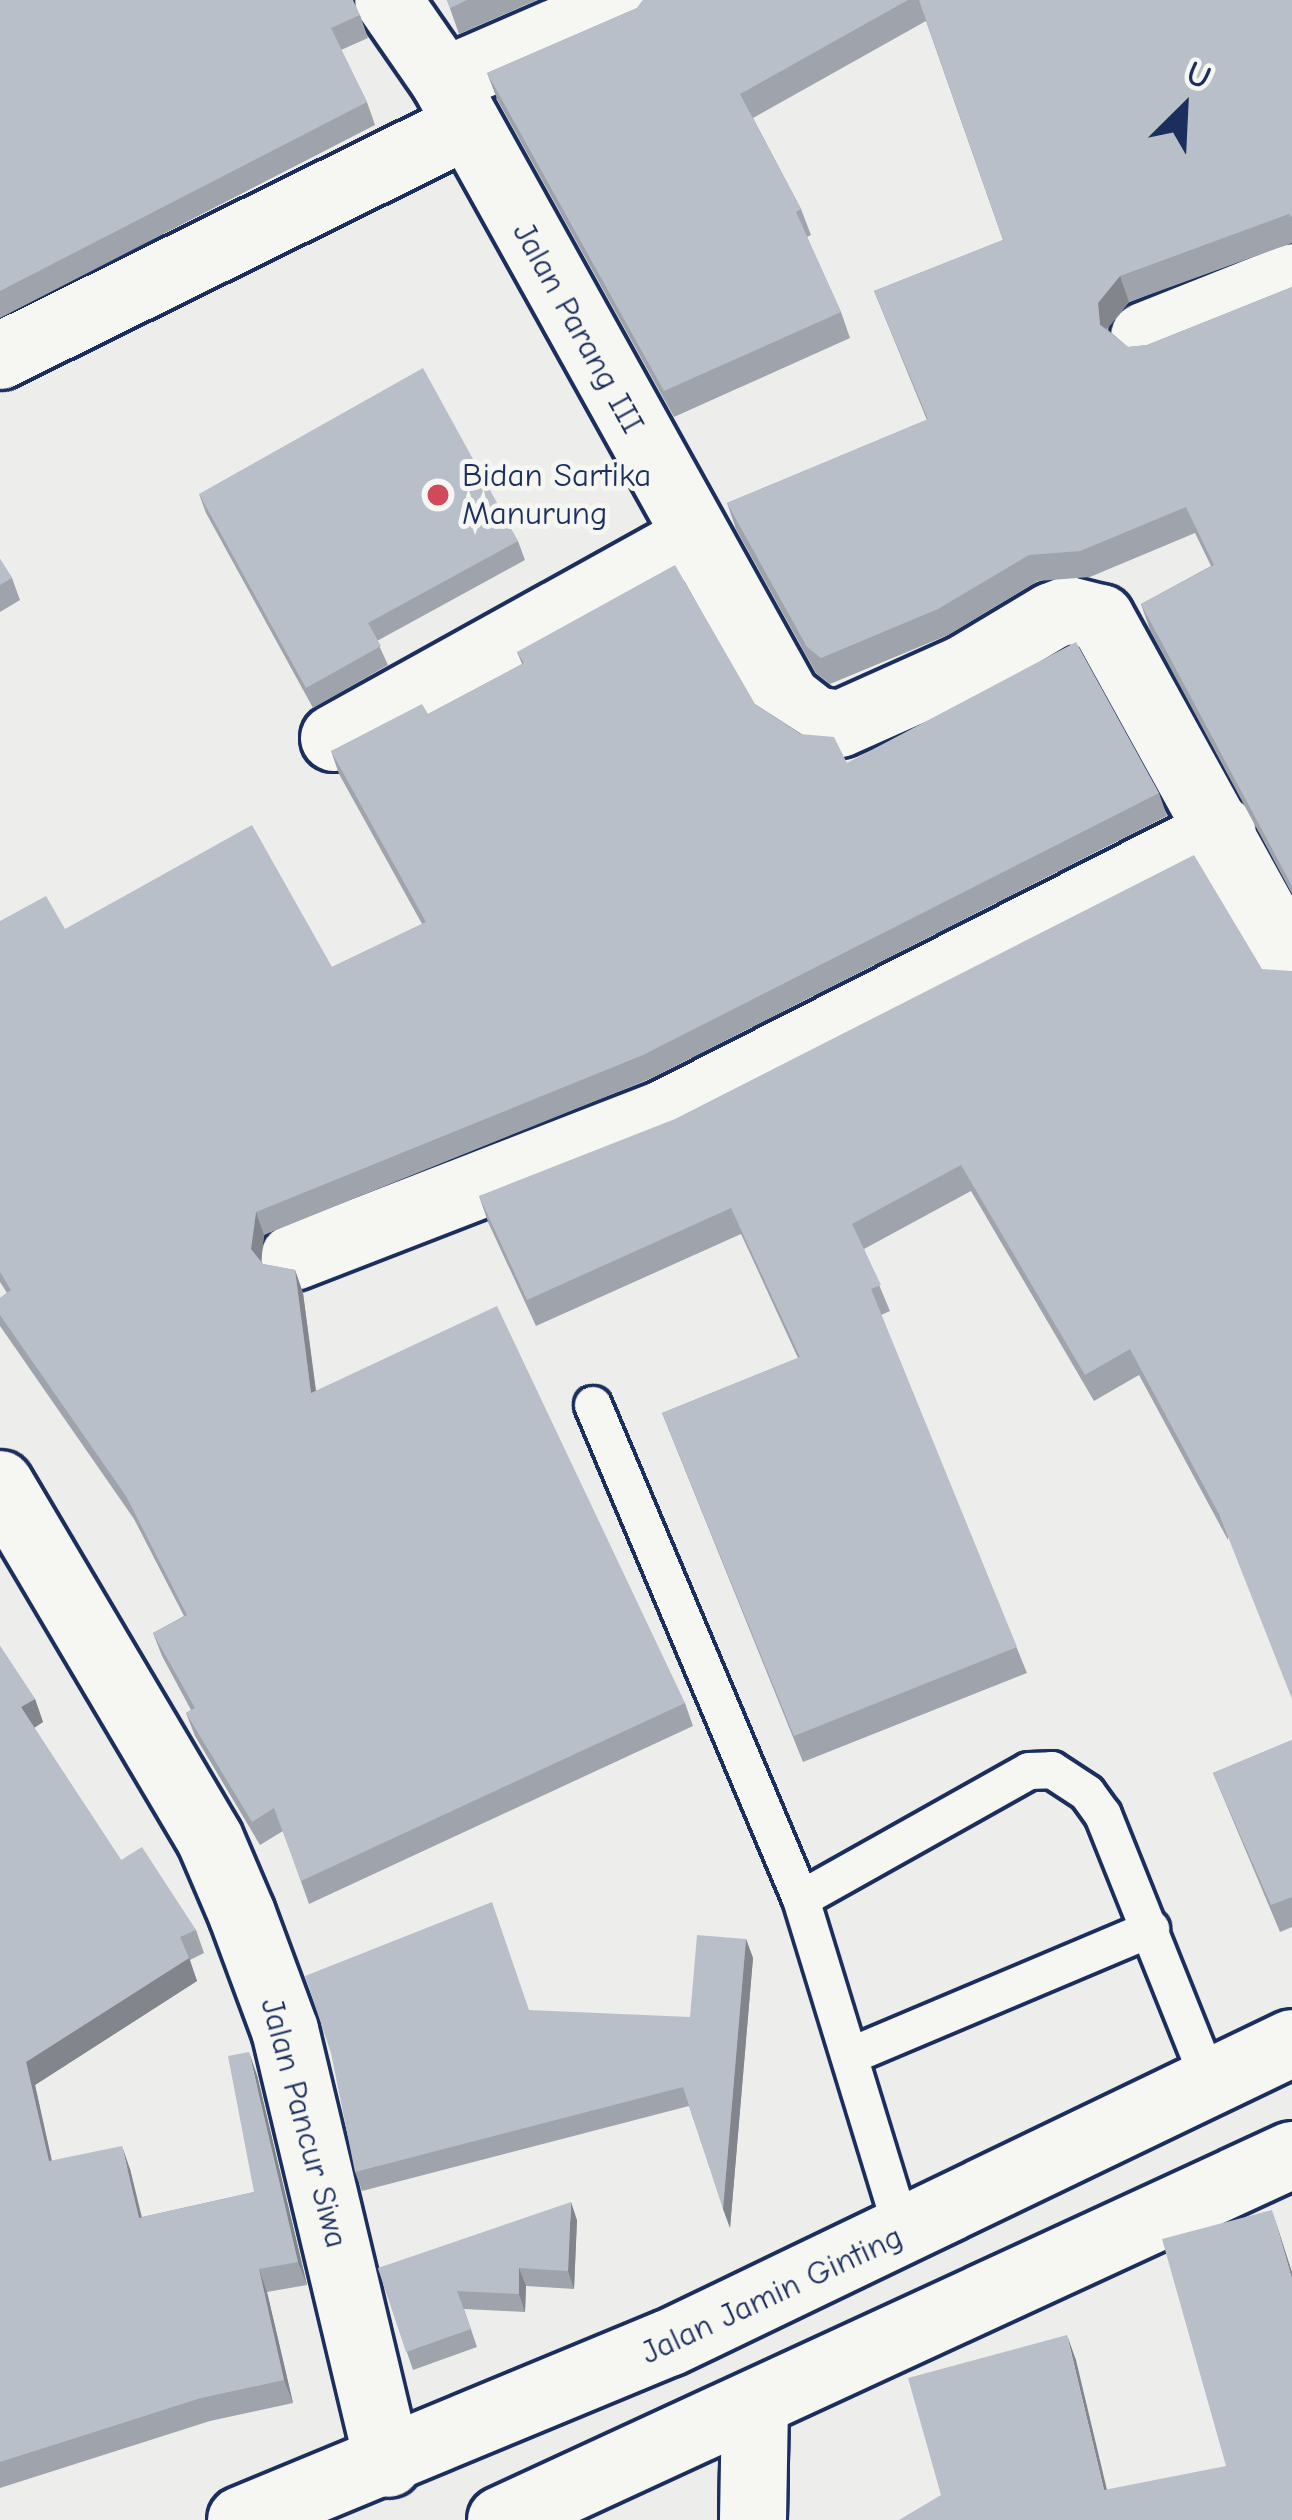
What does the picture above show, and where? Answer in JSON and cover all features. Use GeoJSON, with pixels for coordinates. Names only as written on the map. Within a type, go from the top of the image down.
{"type":"FeatureCollection","features":[{"type":"Feature","properties":{"kind":"main road","name":"Jalan Parang III"},"geometry":{"type":"LineString","coordinates":[[388,0],[456,103],[693,539],[787,698],[815,720],[840,724],[1068,610],[1101,618],[1292,964]]}},
{"type":"Feature","properties":{"kind":"main road"},"geometry":{"type":"LineString","coordinates":[[0,356],[456,103],[631,0]]}},
{"type":"Feature","properties":{"kind":"main road"},"geometry":{"type":"LineString","coordinates":[[1144,336],[1292,278]]}},
{"type":"Feature","properties":{"kind":"main road"},"geometry":{"type":"LineString","coordinates":[[334,738],[693,539]]}},
{"type":"Feature","properties":{"kind":"main road"},"geometry":{"type":"LineString","coordinates":[[294,1257],[667,1112],[1222,830]]}},
{"type":"Feature","properties":{"kind":"main road","name":"Jalan Pancur Siwa"},"geometry":{"type":"LineString","coordinates":[[0,1484],[211,1839],[242,1914],[285,2030],[388,2464]]}},
{"type":"Feature","properties":{"kind":"main road","name":"Jalan Jamin Ginting"},"geometry":{"type":"LineString","coordinates":[[241,2520],[388,2464],[904,2235],[1292,2043]]}},
{"type":"Feature","properties":{"kind":"main road"},"geometry":{"type":"LineString","coordinates":[[501,2520],[755,2407],[1292,2155]]}},
{"type":"Feature","properties":{"kind":"main road"},"geometry":{"type":"LineString","coordinates":[[753,2520],[755,2407]]}},
{"type":"Feature","properties":{"kind":"lane"},"geometry":{"type":"LineString","coordinates":[[593,1405],[801,1899],[904,2235]]}},
{"type":"Feature","properties":{"kind":"lane"},"geometry":{"type":"LineString","coordinates":[[801,1899],[1029,1772],[1052,1770],[1087,1793],[1103,1815],[1210,2082]]}},
{"type":"Feature","properties":{"kind":"lane"},"geometry":{"type":"LineString","coordinates":[[850,2056],[1150,1930]]}},
{"type":"Feature","properties":{"kind":"building"},"geometry":{"type":"Polygon","coordinates":[[[0,0],[353,0],[360,15],[331,28],[367,102],[0,291],[0,0]]]}},
{"type":"Feature","properties":{"kind":"building"},"geometry":{"type":"Polygon","coordinates":[[[643,0],[908,0],[740,94],[801,209],[796,212],[841,312],[664,391],[487,73],[637,8],[643,0]]]}},
{"type":"Feature","properties":{"kind":"building"},"geometry":{"type":"Polygon","coordinates":[[[919,0],[1292,0],[1292,217],[1289,214],[1120,276],[1098,303],[1100,325],[1128,347],[1147,345],[1292,287],[1292,886],[1141,604],[1214,565],[1186,507],[1080,551],[1029,555],[938,609],[821,658],[807,647],[727,503],[928,419],[874,291],[1003,240],[919,0]]]}},
{"type":"Feature","properties":{"kind":"building"},"geometry":{"type":"Polygon","coordinates":[[[423,368],[518,541],[368,623],[381,646],[306,688],[199,494],[423,368]]]}},
{"type":"Feature","properties":{"kind":"building"},"geometry":{"type":"Polygon","coordinates":[[[0,559],[12,578],[0,585],[0,559]]]}},
{"type":"Feature","properties":{"kind":"building"},"geometry":{"type":"Polygon","coordinates":[[[675,565],[755,704],[800,734],[834,737],[847,763],[1076,642],[1159,793],[643,1055],[256,1212],[251,1249],[263,1264],[295,1270],[311,1393],[497,1306],[685,1703],[301,1881],[274,1808],[252,1822],[186,1713],[195,1708],[153,1633],[187,1615],[126,1496],[0,1315],[0,1298],[11,1290],[0,1272],[0,921],[46,896],[65,929],[252,825],[332,967],[426,922],[331,751],[422,704],[428,714],[524,663],[517,652],[675,565]]]}},
{"type":"Feature","properties":{"kind":"building"},"geometry":{"type":"Polygon","coordinates":[[[1194,855],[1262,969],[1292,971],[1292,1699],[1219,1514],[1130,1349],[1085,1375],[961,1165],[852,1224],[881,1285],[871,1289],[1017,1647],[794,1736],[662,1413],[800,1357],[731,1208],[527,1300],[479,1196],[675,1119],[1194,855]]]}},
{"type":"Feature","properties":{"kind":"building"},"geometry":{"type":"Polygon","coordinates":[[[0,1646],[35,1699],[21,1707],[121,1860],[142,1847],[196,1930],[180,1937],[189,1958],[26,2062],[49,2161],[122,2146],[139,2218],[254,2192],[228,2056],[249,2052],[298,2262],[259,2269],[284,2380],[201,2398],[0,2462],[0,1646]]]}},
{"type":"Feature","properties":{"kind":"building"},"geometry":{"type":"Polygon","coordinates":[[[1292,1740],[1292,1897],[1271,1905],[1213,1773],[1292,1740]]]}},
{"type":"Feature","properties":{"kind":"building"},"geometry":{"type":"Polygon","coordinates":[[[492,1902],[529,2010],[690,2017],[697,1935],[746,1939],[723,2209],[683,2087],[355,2172],[331,2053],[305,1976],[492,1902]]]}},
{"type":"Feature","properties":{"kind":"building"},"geometry":{"type":"Polygon","coordinates":[[[571,2202],[568,2271],[519,2268],[519,2294],[457,2291],[471,2329],[406,2352],[378,2268],[571,2202]]]}},
{"type":"Feature","properties":{"kind":"building"},"geometry":{"type":"Polygon","coordinates":[[[1272,2210],[1292,2279],[1292,2520],[899,2520],[941,2495],[908,2378],[1067,2335],[1104,2490],[1226,2466],[1162,2239],[1272,2210]]]}},
{"type":"Feature","properties":{"kind":"place","name":"Bidan Sartika Manurung"},"geometry":{"type":"Point","coordinates":[438,495]}}]}
